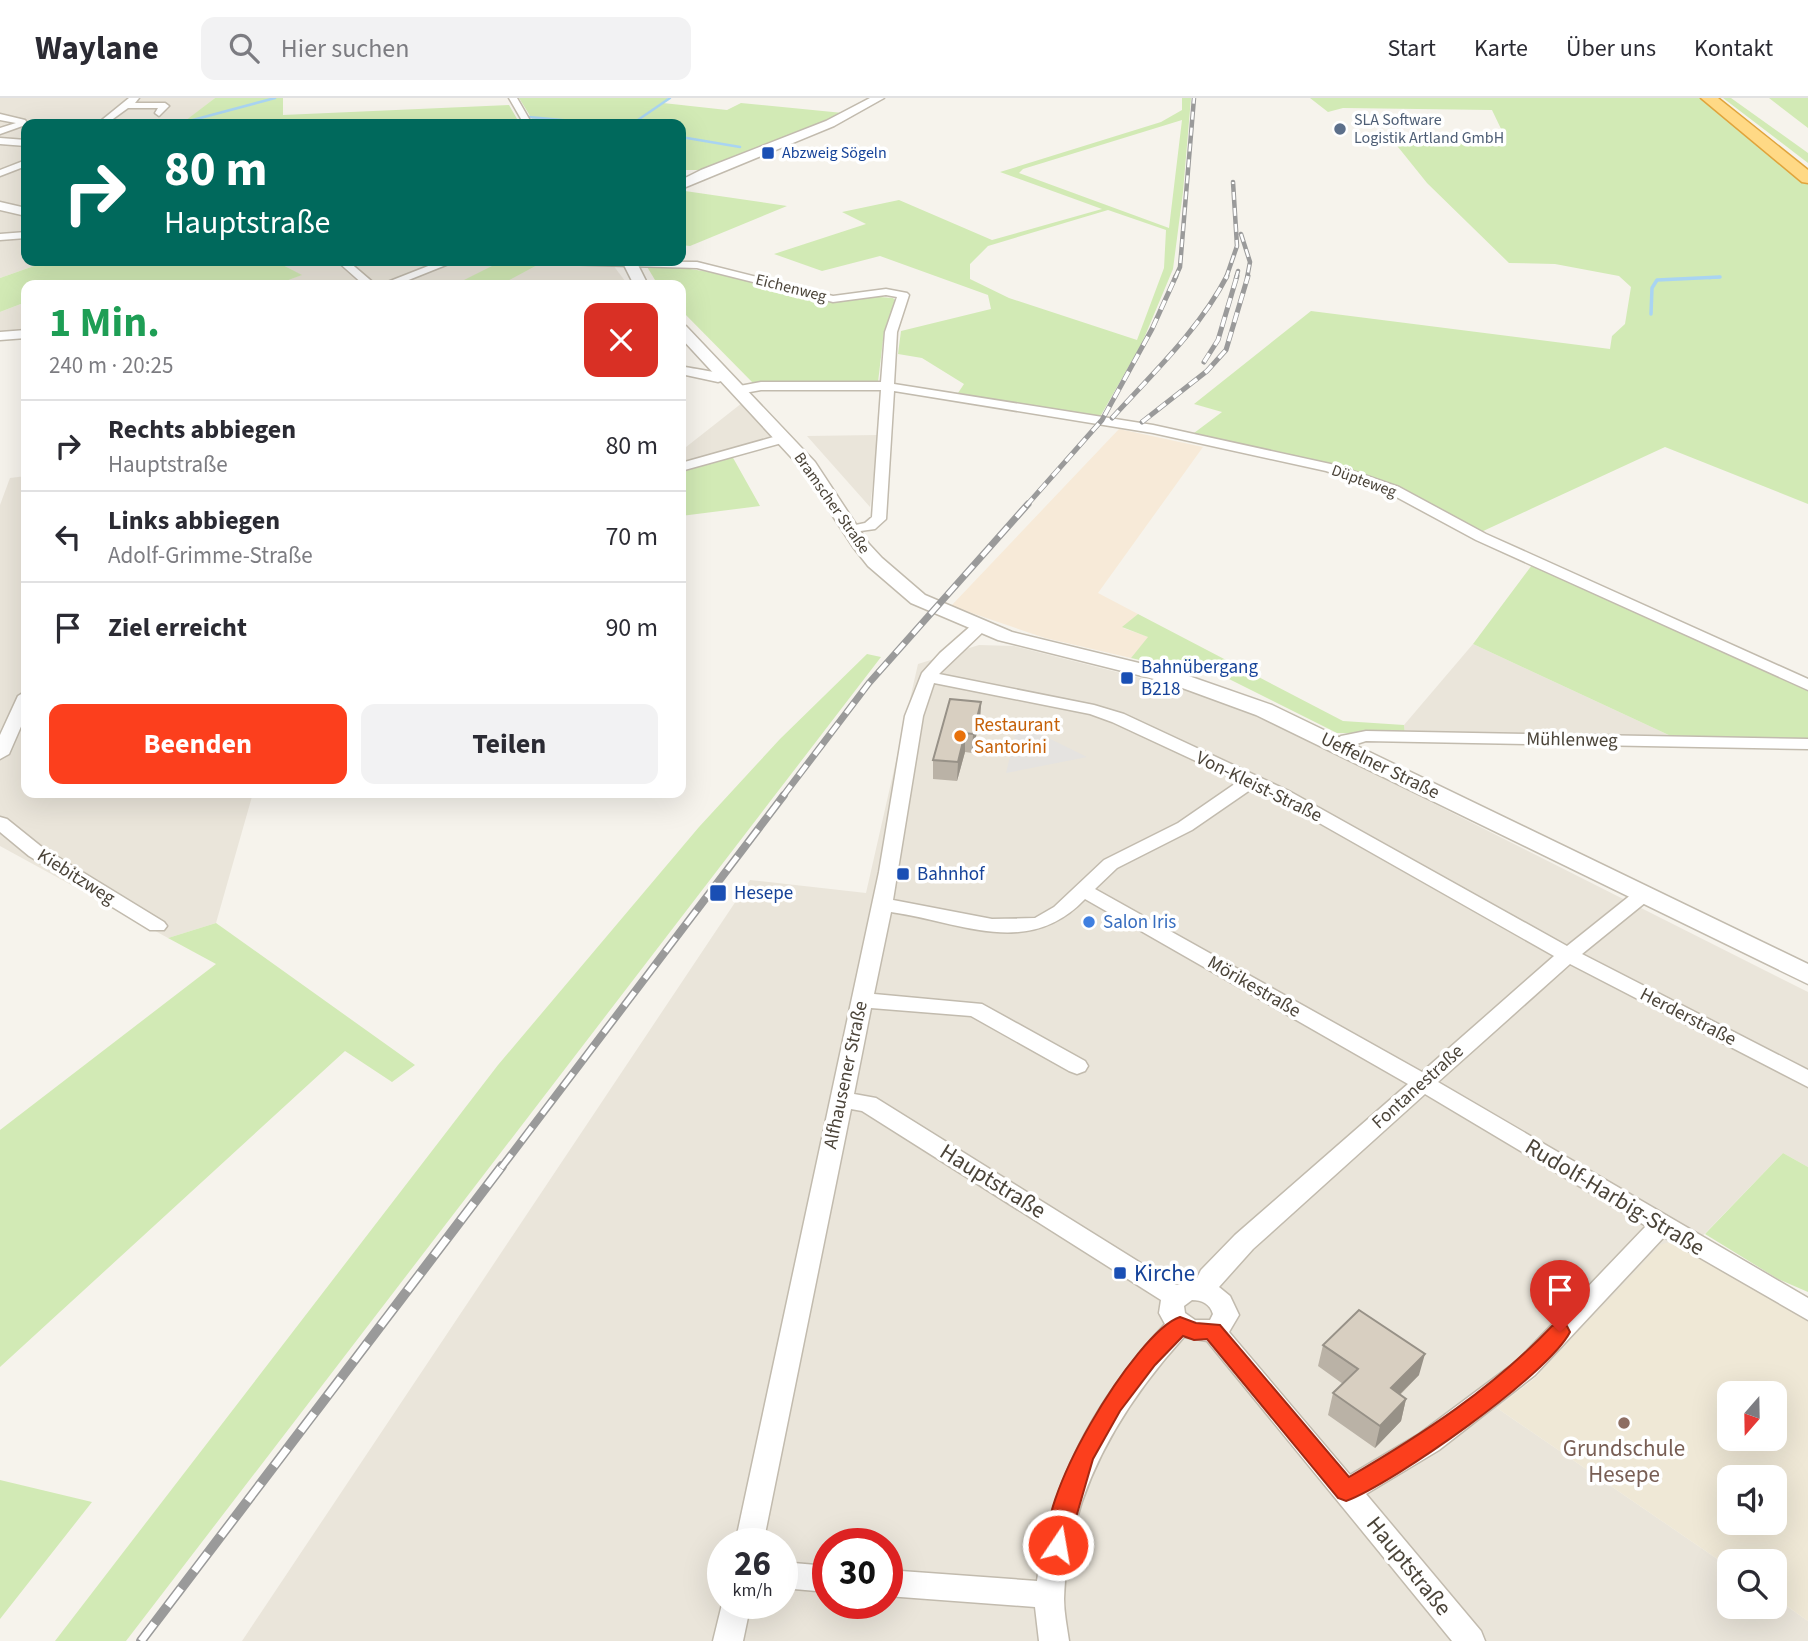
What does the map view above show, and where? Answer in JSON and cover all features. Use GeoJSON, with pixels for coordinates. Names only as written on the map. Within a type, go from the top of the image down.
{"type":"FeatureCollection","features":[{"type":"Feature","properties":{"kind":"highway"},"geometry":{"type":"LineString","coordinates":[[1709,98],[1808,178]]}},
{"type":"Feature","properties":{"kind":"highway"},"geometry":{"type":"LineString","coordinates":[[1718,98],[1808,169]]}},
{"type":"Feature","properties":{"kind":"street"},"geometry":{"type":"LineString","coordinates":[[513,98],[525,119]]}},
{"type":"Feature","properties":{"kind":"street"},"geometry":{"type":"LineString","coordinates":[[686,183],[814,131],[878,98]]}},
{"type":"Feature","properties":{"kind":"street"},"geometry":{"type":"LineString","coordinates":[[108,119],[131,101],[165,106],[159,113]]}},
{"type":"Feature","properties":{"kind":"street"},"geometry":{"type":"LineString","coordinates":[[0,117],[21,123]]}},
{"type":"Feature","properties":{"kind":"street"},"geometry":{"type":"LineString","coordinates":[[0,131],[21,125]]}},
{"type":"Feature","properties":{"kind":"street"},"geometry":{"type":"LineString","coordinates":[[0,141],[21,143]]}},
{"type":"Feature","properties":{"kind":"street"},"geometry":{"type":"LineString","coordinates":[[0,173],[21,165]]}},
{"type":"Feature","properties":{"kind":"street"},"geometry":{"type":"LineString","coordinates":[[2,207],[21,211]]}},
{"type":"Feature","properties":{"kind":"street"},"geometry":{"type":"LineString","coordinates":[[0,237],[21,235]]}},
{"type":"Feature","properties":{"kind":"street","name":"Eichenweg"},"geometry":{"type":"LineString","coordinates":[[686,265],[833,299],[886,292],[901,293],[902,299],[891,332],[879,519],[870,526],[850,530]]}},
{"type":"Feature","properties":{"kind":"street"},"geometry":{"type":"LineString","coordinates":[[348,266],[364,280]]}},
{"type":"Feature","properties":{"kind":"street"},"geometry":{"type":"LineString","coordinates":[[400,280],[438,266]]}},
{"type":"Feature","properties":{"kind":"street"},"geometry":{"type":"LineString","coordinates":[[0,336],[21,334]]}},
{"type":"Feature","properties":{"kind":"street","name":"Bramscher Straße"},"geometry":{"type":"LineString","coordinates":[[686,334],[821,481],[850,530],[883,570],[933,608]]}},
{"type":"Feature","properties":{"kind":"street"},"geometry":{"type":"LineString","coordinates":[[686,371],[718,378],[727,377]]}},
{"type":"Feature","properties":{"kind":"street"},"geometry":{"type":"LineString","coordinates":[[739,390],[761,386],[886,386]]}},
{"type":"Feature","properties":{"kind":"street","name":"Düpteweg"},"geometry":{"type":"LineString","coordinates":[[886,386],[1142,427],[1330,468],[1394,490],[1481,537],[1808,685]]}},
{"type":"Feature","properties":{"kind":"street"},"geometry":{"type":"LineString","coordinates":[[686,466],[784,438]]}},
{"type":"Feature","properties":{"kind":"street","name":"Ueffelner Straße"},"geometry":{"type":"LineString","coordinates":[[933,608],[979,627],[1208,688],[1264,710],[1808,975]]}},
{"type":"Feature","properties":{"kind":"street","name":"Alfhausener Straße"},"geometry":{"type":"LineString","coordinates":[[752,1528],[882,905],[914,716],[928,677],[946,656],[979,627]]}},
{"type":"Feature","properties":{"kind":"street","name":"Von-Kleist-Straße"},"geometry":{"type":"LineString","coordinates":[[928,677],[1107,714],[1283,795],[1567,956]]}},
{"type":"Feature","properties":{"kind":"street"},"geometry":{"type":"LineString","coordinates":[[0,754],[21,707]]}},
{"type":"Feature","properties":{"kind":"street","name":"Mühlenweg"},"geometry":{"type":"LineString","coordinates":[[1338,745],[1366,736],[1808,744]]}},
{"type":"Feature","properties":{"kind":"street"},"geometry":{"type":"LineString","coordinates":[[882,905],[934,912],[963,920],[1032,926],[1055,915],[1085,891],[1105,868],[1179,830],[1251,782]]}},
{"type":"Feature","properties":{"kind":"street","name":"Kiebitzweg"},"geometry":{"type":"LineString","coordinates":[[0,823],[36,852],[156,926]]}},
{"type":"Feature","properties":{"kind":"street","name":"Mörikestraße"},"geometry":{"type":"LineString","coordinates":[[1085,891],[1423,1083]]}},
{"type":"Feature","properties":{"kind":"street","name":"Fontanestraße"},"geometry":{"type":"LineString","coordinates":[[1205,1291],[1210,1277],[1226,1259],[1567,956],[1644,894]]}},
{"type":"Feature","properties":{"kind":"street","name":"Herderstraße"},"geometry":{"type":"LineString","coordinates":[[1567,956],[1808,1079]]}},
{"type":"Feature","properties":{"kind":"street"},"geometry":{"type":"LineString","coordinates":[[862,1000],[975,1009],[1077,1066]]}},
{"type":"Feature","properties":{"kind":"street","name":"Rudolf-Harbig-Straße"},"geometry":{"type":"LineString","coordinates":[[1423,1083],[1808,1310]]}},
{"type":"Feature","properties":{"kind":"street","name":"Hauptstraße"},"geometry":{"type":"LineString","coordinates":[[841,1100],[868,1104],[1176,1297]]}},
{"type":"Feature","properties":{"kind":"street"},"geometry":{"type":"LineString","coordinates":[[1346,1491],[1429,1442],[1526,1368],[1661,1225]]}},
{"type":"Feature","properties":{"kind":"street"},"geometry":{"type":"LineString","coordinates":[[1188,1290],[1205,1291],[1215,1295],[1225,1308],[1224,1322],[1213,1331],[1194,1332],[1180,1325],[1171,1311],[1176,1297],[1188,1290]]}},
{"type":"Feature","properties":{"kind":"street"},"geometry":{"type":"LineString","coordinates":[[1054,1641],[1049,1595],[1062,1520],[1083,1457],[1112,1404],[1180,1325]]}},
{"type":"Feature","properties":{"kind":"street","name":"Hauptstraße"},"geometry":{"type":"LineString","coordinates":[[1213,1331],[1470,1641]]}},
{"type":"Feature","properties":{"kind":"street"},"geometry":{"type":"LineString","coordinates":[[903,1584],[1049,1595]]}},
{"type":"Feature","properties":{"kind":"street"},"geometry":{"type":"LineString","coordinates":[[728,1641],[733,1619]]}},
{"type":"Feature","properties":{"kind":"shaded area"},"geometry":{"type":"Polygon","coordinates":[[[0,98],[215,98],[188,119],[21,119],[21,266],[34,266],[0,278],[0,98]]]}},
{"type":"Feature","properties":{"kind":"shaded area"},"geometry":{"type":"Polygon","coordinates":[[[284,266],[614,266],[624,280],[288,280],[301,275],[284,266]]]}},
{"type":"Feature","properties":{"kind":"shaded area"},"geometry":{"type":"Polygon","coordinates":[[[21,304],[21,330],[0,332],[0,312],[21,304]]]}},
{"type":"Feature","properties":{"kind":"shaded area"},"geometry":{"type":"Polygon","coordinates":[[[742,403],[775,436],[686,462],[686,447],[742,403]]]}},
{"type":"Feature","properties":{"kind":"shaded area"},"geometry":{"type":"Polygon","coordinates":[[[1119,429],[1203,447],[1098,593],[1138,614],[1123,628],[1149,637],[1131,658],[1045,638],[951,606],[1119,429]]]}},
{"type":"Feature","properties":{"kind":"shaded area"},"geometry":{"type":"Polygon","coordinates":[[[877,435],[876,458],[870,507],[807,436],[877,435]]]}},
{"type":"Feature","properties":{"kind":"shaded area"},"geometry":{"type":"Polygon","coordinates":[[[21,477],[21,798],[252,798],[216,923],[168,938],[0,846],[0,505],[10,478],[21,477]]]}},
{"type":"Feature","properties":{"kind":"shaded area"},"geometry":{"type":"Polygon","coordinates":[[[1473,644],[1673,737],[1405,734],[1404,725],[1473,644]]]}},
{"type":"Feature","properties":{"kind":"shaded area"},"geometry":{"type":"Polygon","coordinates":[[[979,645],[1014,646],[1192,691],[1258,715],[1808,992],[1808,1167],[1783,1153],[1689,1250],[1497,1408],[1717,1559],[1717,1619],[1787,1619],[1787,1606],[1808,1621],[1808,1641],[242,1641],[750,880],[866,893],[918,664],[979,645]]]}},
{"type":"Feature","properties":{"kind":"shaded area"},"geometry":{"type":"Polygon","coordinates":[[[1018,723],[1087,757],[1006,773],[1018,723]]]}},
{"type":"Feature","properties":{"kind":"shaded area","name":"Grundschule Hesepe"},"geometry":{"type":"Polygon","coordinates":[[[1673,1241],[1808,1321],[1808,1621],[1787,1606],[1787,1549],[1717,1549],[1717,1559],[1497,1408],[1537,1376],[1660,1245],[1673,1241]]]}},
{"type":"Feature","properties":{"kind":"green space"},"geometry":{"type":"Polygon","coordinates":[[[215,98],[283,98],[283,115],[509,105],[517,119],[243,119],[188,119],[215,98]]]}},
{"type":"Feature","properties":{"kind":"green space"},"geometry":{"type":"Polygon","coordinates":[[[519,98],[668,98],[663,103],[727,110],[741,103],[843,113],[704,170],[686,170],[686,119],[532,119],[519,98]]]}},
{"type":"Feature","properties":{"kind":"green space"},"geometry":{"type":"Polygon","coordinates":[[[1182,98],[1191,98],[1173,269],[1142,343],[1100,417],[958,393],[964,384],[922,358],[898,354],[901,331],[991,309],[988,295],[880,256],[822,271],[774,254],[866,224],[842,212],[899,200],[992,240],[1102,209],[1000,172],[1161,122],[1182,110],[1182,98]],[[1182,120],[1023,169],[1019,173],[1169,228],[1182,120]],[[1108,210],[988,246],[970,264],[970,279],[1009,298],[1137,340],[1164,268],[1166,230],[1108,210]]]}},
{"type":"Feature","properties":{"kind":"green space"},"geometry":{"type":"Polygon","coordinates":[[[1310,98],[1702,98],[1808,181],[1808,504],[1665,447],[1481,532],[1399,489],[1345,467],[1194,433],[1222,412],[1194,404],[1311,311],[1610,349],[1612,336],[1625,324],[1631,287],[1619,276],[1555,264],[1509,263],[1427,183],[1390,137],[1503,133],[1492,110],[1343,108],[1328,112],[1310,98]]]}},
{"type":"Feature","properties":{"kind":"green space"},"geometry":{"type":"Polygon","coordinates":[[[1723,98],[1731,98],[1808,153],[1808,163],[1723,98]]]}},
{"type":"Feature","properties":{"kind":"green space"},"geometry":{"type":"Polygon","coordinates":[[[1769,98],[1808,98],[1808,128],[1769,98]]]}},
{"type":"Feature","properties":{"kind":"green space"},"geometry":{"type":"Polygon","coordinates":[[[686,191],[787,206],[686,246],[686,191]]]}},
{"type":"Feature","properties":{"kind":"green space"},"geometry":{"type":"Polygon","coordinates":[[[34,266],[285,266],[302,275],[288,280],[21,280],[21,304],[0,312],[0,278],[34,266]]]}},
{"type":"Feature","properties":{"kind":"green space"},"geometry":{"type":"Polygon","coordinates":[[[492,266],[535,266],[509,280],[464,280],[492,266]]]}},
{"type":"Feature","properties":{"kind":"green space"},"geometry":{"type":"Polygon","coordinates":[[[647,266],[678,267],[734,276],[825,300],[867,296],[893,298],[895,300],[884,332],[878,382],[753,383],[686,315],[686,280],[655,280],[647,266]]]}},
{"type":"Feature","properties":{"kind":"green space"},"geometry":{"type":"Polygon","coordinates":[[[732,456],[760,506],[686,515],[686,468],[732,456]]]}},
{"type":"Feature","properties":{"kind":"green space"},"geometry":{"type":"Polygon","coordinates":[[[1532,565],[1808,689],[1808,740],[1673,737],[1473,644],[1532,565]]]}},
{"type":"Feature","properties":{"kind":"green space"},"geometry":{"type":"Polygon","coordinates":[[[1138,614],[1343,721],[1404,725],[1405,734],[1337,733],[1225,677],[1193,667],[1188,671],[1131,658],[1148,637],[1122,627],[1138,614]]]}},
{"type":"Feature","properties":{"kind":"green space"},"geometry":{"type":"Polygon","coordinates":[[[867,654],[881,657],[126,1641],[55,1641],[498,1065],[699,827],[780,739],[867,654]]]}},
{"type":"Feature","properties":{"kind":"green space"},"geometry":{"type":"Polygon","coordinates":[[[216,923],[415,1065],[392,1082],[345,1051],[0,1367],[0,1130],[216,964],[168,938],[216,923]]]}},
{"type":"Feature","properties":{"kind":"green space"},"geometry":{"type":"Polygon","coordinates":[[[1783,1153],[1808,1167],[1808,1292],[1778,1279],[1705,1234],[1783,1153]]]}},
{"type":"Feature","properties":{"kind":"green space"},"geometry":{"type":"Polygon","coordinates":[[[0,1480],[92,1502],[0,1619],[0,1480]]]}},
{"type":"Feature","properties":{"kind":"building"},"geometry":{"type":"Polygon","coordinates":[[[950,699],[981,702],[973,734],[965,733],[958,762],[933,760],[950,699]]]}},
{"type":"Feature","properties":{"kind":"building"},"geometry":{"type":"Polygon","coordinates":[[[1359,1310],[1425,1354],[1391,1388],[1406,1399],[1380,1426],[1333,1393],[1358,1369],[1323,1345],[1359,1310]]]}},
{"type":"Feature","properties":{"kind":"waterway"},"geometry":{"type":"LineString","coordinates":[[196,119],[275,98]]}},
{"type":"Feature","properties":{"kind":"waterway"},"geometry":{"type":"LineString","coordinates":[[639,119],[670,98]]}},
{"type":"Feature","properties":{"kind":"waterway"},"geometry":{"type":"LineString","coordinates":[[529,117],[551,119]]}},
{"type":"Feature","properties":{"kind":"waterway"},"geometry":{"type":"LineString","coordinates":[[686,138],[740,147]]}},
{"type":"Feature","properties":{"kind":"waterway"},"geometry":{"type":"LineString","coordinates":[[1651,314],[1652,288],[1657,280],[1720,277],[1709,278]]}},
{"type":"Feature","properties":{"kind":"railway"},"geometry":{"type":"LineString","coordinates":[[1175,278],[1180,267],[1194,98]]}},
{"type":"Feature","properties":{"kind":"railway"},"geometry":{"type":"LineString","coordinates":[[1226,278],[1237,246],[1233,182]]}},
{"type":"Feature","properties":{"kind":"railway"},"geometry":{"type":"LineString","coordinates":[[1241,234],[1250,262],[1247,278]]}},
{"type":"Feature","properties":{"kind":"railway"},"geometry":{"type":"LineString","coordinates":[[1236,278],[1238,271]]}},
{"type":"Feature","properties":{"kind":"railway"},"geometry":{"type":"LineString","coordinates":[[1026,506],[1102,420],[1152,329],[1176,276]]}},
{"type":"Feature","properties":{"kind":"railway"},"geometry":{"type":"LineString","coordinates":[[1204,362],[1218,340],[1237,276]]}},
{"type":"Feature","properties":{"kind":"railway"},"geometry":{"type":"LineString","coordinates":[[1142,422],[1207,371],[1226,350],[1248,276]]}},
{"type":"Feature","properties":{"kind":"railway"},"geometry":{"type":"LineString","coordinates":[[1112,418],[1189,333],[1226,278]]}},
{"type":"Feature","properties":{"kind":"railway"},"geometry":{"type":"LineString","coordinates":[[783,796],[869,683],[1028,504]]}},
{"type":"Feature","properties":{"kind":"railway"},"geometry":{"type":"LineString","coordinates":[[501,1168],[784,795]]}},
{"type":"Feature","properties":{"kind":"railway"},"geometry":{"type":"LineString","coordinates":[[141,1641],[502,1166]]}},
{"type":"Feature","properties":{"kind":"place","name":"SLA Software Logistik Artland GmbH"},"geometry":{"type":"Point","coordinates":[1340,129]}},
{"type":"Feature","properties":{"kind":"place","name":"Abzweig Sögeln"},"geometry":{"type":"Point","coordinates":[768,153]}},
{"type":"Feature","properties":{"kind":"place","name":"Bahnübergang B218"},"geometry":{"type":"Point","coordinates":[1127,678]}},
{"type":"Feature","properties":{"kind":"place","name":"Restaurant Santorini"},"geometry":{"type":"Point","coordinates":[960,736]}},
{"type":"Feature","properties":{"kind":"place","name":"Bahnhof"},"geometry":{"type":"Point","coordinates":[903,874]}},
{"type":"Feature","properties":{"kind":"place","name":"Hesepe"},"geometry":{"type":"Point","coordinates":[718,893]}},
{"type":"Feature","properties":{"kind":"place","name":"Salon Iris"},"geometry":{"type":"Point","coordinates":[1089,922]}},
{"type":"Feature","properties":{"kind":"place","name":"Kirche"},"geometry":{"type":"Point","coordinates":[1120,1273]}},
{"type":"Feature","properties":{"kind":"place","name":"Grundschule Hesepe"},"geometry":{"type":"Point","coordinates":[1624,1423]}},
{"type":"Feature","properties":{"kind":"route"},"geometry":{"type":"LineString","coordinates":[[1058,1545],[1062,1520],[1083,1457],[1112,1404],[1180,1325],[1194,1332],[1213,1331],[1346,1491],[1429,1442],[1526,1368],[1560,1332]]}}]}
